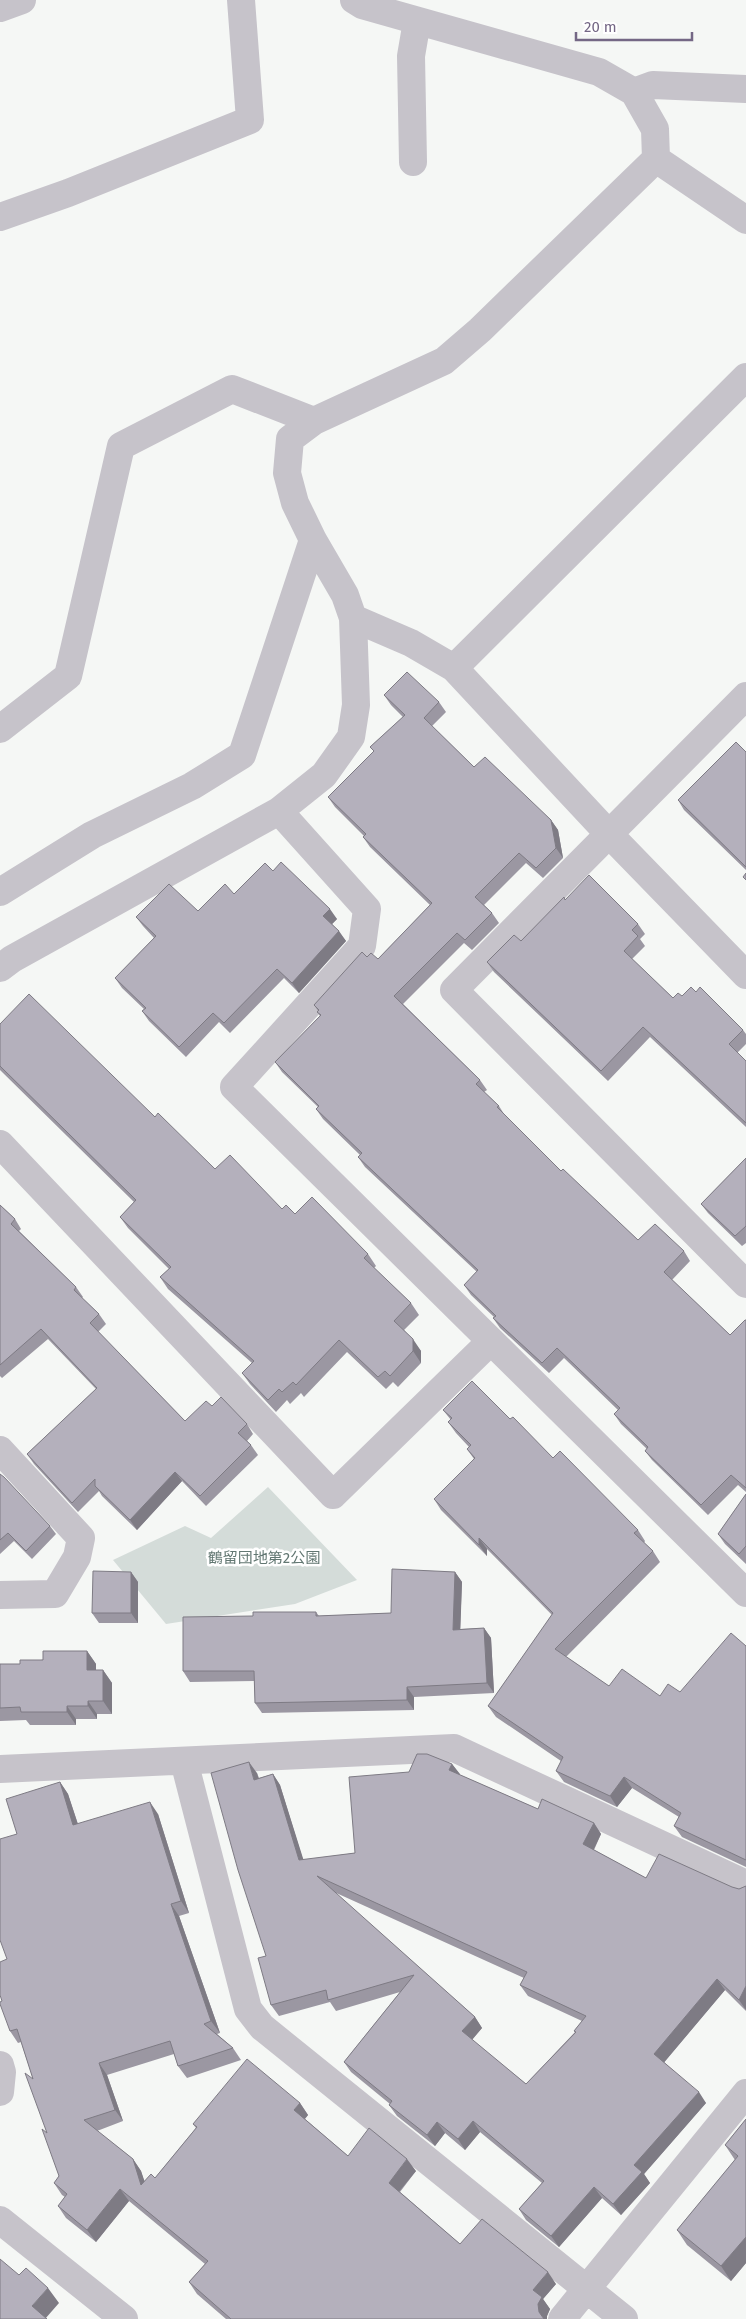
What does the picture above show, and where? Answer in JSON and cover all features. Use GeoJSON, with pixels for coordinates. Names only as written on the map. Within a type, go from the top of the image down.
{"type":"FeatureCollection","features":[{"type":"Feature","properties":{"kind":"street"},"geometry":{"type":"LineString","coordinates":[[0,8],[22,0]]}},
{"type":"Feature","properties":{"kind":"street"},"geometry":{"type":"LineString","coordinates":[[0,217],[68,193],[250,120],[241,0]]}},
{"type":"Feature","properties":{"kind":"street"},"geometry":{"type":"LineString","coordinates":[[0,968],[12,959],[279,811],[324,776],[351,737],[356,704],[353,618],[345,595],[294,503],[287,473],[290,440],[314,421],[444,361],[480,330],[656,159],[655,129],[634,92],[599,72],[362,5],[354,0]]}},
{"type":"Feature","properties":{"kind":"street"},"geometry":{"type":"LineString","coordinates":[[413,162],[411,56],[417,21]]}},
{"type":"Feature","properties":{"kind":"street"},"geometry":{"type":"LineString","coordinates":[[634,92],[654,85],[746,89]]}},
{"type":"Feature","properties":{"kind":"street"},"geometry":{"type":"LineString","coordinates":[[656,159],[746,220]]}},
{"type":"Feature","properties":{"kind":"street"},"geometry":{"type":"LineString","coordinates":[[454,668],[746,377]]}},
{"type":"Feature","properties":{"kind":"street"},"geometry":{"type":"LineString","coordinates":[[0,729],[68,676],[121,446],[232,389],[314,421]]}},
{"type":"Feature","properties":{"kind":"street"},"geometry":{"type":"LineString","coordinates":[[0,892],[92,835],[192,786],[242,755],[313,540]]}},
{"type":"Feature","properties":{"kind":"street"},"geometry":{"type":"LineString","coordinates":[[353,618],[410,643],[454,668],[608,833],[746,975]]}},
{"type":"Feature","properties":{"kind":"street"},"geometry":{"type":"LineString","coordinates":[[746,696],[454,990],[746,1284]]}},
{"type":"Feature","properties":{"kind":"street"},"geometry":{"type":"LineString","coordinates":[[279,811],[368,909],[362,946],[234,1087],[746,1594]]}},
{"type":"Feature","properties":{"kind":"street"},"geometry":{"type":"LineString","coordinates":[[4,1158],[333,1495],[491,1341]]}},
{"type":"Feature","properties":{"kind":"street"},"geometry":{"type":"LineString","coordinates":[[0,1450],[81,1538],[77,1557],[56,1594],[0,1595]]}},
{"type":"Feature","properties":{"kind":"street"},"geometry":{"type":"LineString","coordinates":[[0,1769],[454,1748],[746,1884]]}},
{"type":"Feature","properties":{"kind":"street"},"geometry":{"type":"LineString","coordinates":[[184,1761],[248,2009],[262,2027],[624,2319]]}},
{"type":"Feature","properties":{"kind":"street"},"geometry":{"type":"LineString","coordinates":[[0,2065],[2,2072],[0,2092]]}},
{"type":"Feature","properties":{"kind":"street"},"geometry":{"type":"LineString","coordinates":[[562,2319],[746,2093]]}},
{"type":"Feature","properties":{"kind":"street"},"geometry":{"type":"LineString","coordinates":[[0,2220],[124,2319]]}},
{"type":"Feature","properties":{"kind":"green space","name":"鶴留団地第2公園"},"geometry":{"type":"Polygon","coordinates":[[[268,1487],[357,1580],[295,1604],[166,1624],[113,1560],[185,1526],[211,1538],[268,1487]]]}},
{"type":"Feature","properties":{"kind":"building"},"geometry":{"type":"Polygon","coordinates":[[[407,672],[439,702],[424,718],[474,767],[485,757],[551,820],[556,848],[536,868],[519,853],[475,897],[492,913],[465,940],[457,933],[394,996],[480,1080],[476,1084],[561,1171],[563,1169],[638,1240],[655,1224],[684,1251],[664,1272],[730,1335],[746,1320],[746,1488],[731,1475],[701,1505],[645,1451],[648,1447],[614,1414],[620,1408],[557,1348],[542,1363],[493,1318],[496,1316],[464,1285],[478,1270],[358,1157],[362,1153],[316,1109],[319,1106],[275,1062],[321,1015],[317,1012],[319,1010],[314,1005],[362,952],[367,957],[371,953],[378,959],[432,903],[363,837],[366,834],[328,797],[374,751],[370,747],[405,715],[384,695],[407,672]]]}},
{"type":"Feature","properties":{"kind":"building"},"geometry":{"type":"Polygon","coordinates":[[[736,742],[746,752],[746,867],[678,800],[736,742]]]}},
{"type":"Feature","properties":{"kind":"building"},"geometry":{"type":"Polygon","coordinates":[[[281,862],[330,909],[323,916],[339,931],[292,983],[277,969],[224,1023],[213,1013],[179,1047],[142,1011],[146,1008],[115,978],[156,936],[136,917],[169,884],[198,911],[225,884],[234,894],[265,863],[273,871],[281,862]]]}},
{"type":"Feature","properties":{"kind":"building"},"geometry":{"type":"Polygon","coordinates":[[[589,875],[638,924],[632,930],[638,936],[624,951],[673,998],[678,993],[682,996],[691,987],[696,992],[700,987],[743,1030],[729,1044],[746,1061],[746,1123],[643,1027],[601,1071],[487,962],[514,935],[521,941],[564,897],[565,900],[589,875]]]}},
{"type":"Feature","properties":{"kind":"building"},"geometry":{"type":"Polygon","coordinates":[[[29,994],[155,1117],[158,1113],[215,1169],[230,1155],[282,1209],[286,1205],[295,1214],[312,1197],[368,1254],[364,1258],[411,1303],[394,1321],[413,1339],[413,1351],[390,1376],[385,1371],[378,1377],[339,1340],[296,1385],[293,1382],[282,1392],[279,1389],[268,1400],[242,1373],[254,1361],[160,1277],[171,1267],[120,1217],[136,1200],[0,1066],[0,1024],[29,994]]]}},
{"type":"Feature","properties":{"kind":"building"},"geometry":{"type":"Polygon","coordinates":[[[746,1158],[746,1226],[735,1236],[701,1204],[746,1158]]]}},
{"type":"Feature","properties":{"kind":"building"},"geometry":{"type":"Polygon","coordinates":[[[0,1205],[15,1219],[11,1224],[76,1287],[74,1290],[99,1314],[90,1323],[185,1421],[206,1401],[212,1406],[221,1397],[247,1424],[238,1433],[251,1445],[200,1496],[175,1472],[130,1520],[95,1486],[95,1479],[72,1503],[27,1454],[97,1388],[41,1329],[0,1365],[0,1205]]]}},
{"type":"Feature","properties":{"kind":"building"},"geometry":{"type":"Polygon","coordinates":[[[472,1381],[510,1419],[513,1417],[553,1458],[560,1451],[638,1530],[634,1533],[653,1551],[555,1649],[609,1686],[622,1669],[660,1696],[668,1684],[680,1692],[731,1633],[746,1646],[746,1860],[674,1826],[681,1813],[624,1777],[610,1796],[556,1771],[563,1757],[488,1706],[553,1613],[479,1538],[479,1545],[434,1499],[475,1458],[467,1449],[471,1445],[448,1422],[452,1418],[443,1410],[472,1381]]]}},
{"type":"Feature","properties":{"kind":"building"},"geometry":{"type":"Polygon","coordinates":[[[0,1474],[50,1526],[26,1551],[8,1533],[0,1540],[0,1474]]]}},
{"type":"Feature","properties":{"kind":"building"},"geometry":{"type":"Polygon","coordinates":[[[746,1494],[746,1546],[739,1554],[718,1534],[746,1494]]]}},
{"type":"Feature","properties":{"kind":"building"},"geometry":{"type":"Polygon","coordinates":[[[392,1569],[455,1572],[453,1630],[484,1628],[487,1683],[407,1687],[407,1700],[255,1703],[254,1671],[183,1671],[183,1617],[253,1616],[253,1612],[316,1612],[316,1616],[391,1613],[392,1569]]]}},
{"type":"Feature","properties":{"kind":"building"},"geometry":{"type":"Polygon","coordinates":[[[93,1571],[131,1572],[131,1613],[92,1613],[93,1571]]]}},
{"type":"Feature","properties":{"kind":"building"},"geometry":{"type":"Polygon","coordinates":[[[43,1651],[87,1651],[87,1670],[103,1670],[103,1701],[88,1701],[88,1706],[67,1706],[67,1712],[21,1712],[20,1707],[0,1708],[0,1664],[20,1664],[20,1660],[43,1660],[43,1651]]]}},
{"type":"Feature","properties":{"kind":"building"},"geometry":{"type":"Polygon","coordinates":[[[417,1754],[427,1754],[452,1764],[449,1770],[538,1809],[542,1799],[594,1823],[583,1844],[646,1878],[659,1854],[732,1887],[739,1889],[746,1886],[746,1986],[739,2000],[717,1979],[654,2054],[699,2092],[634,2165],[642,2172],[613,2204],[594,2187],[551,2236],[519,2209],[544,2181],[473,2121],[458,2139],[437,2122],[427,2135],[389,2105],[392,2101],[344,2062],[414,1975],[328,2000],[326,1990],[271,2005],[258,1958],[266,1956],[238,1870],[211,1773],[249,1762],[254,1780],[273,1774],[299,1860],[355,1853],[349,1777],[409,1772],[417,1754]],[[317,1876],[475,2017],[462,2031],[526,2084],[576,2032],[574,2031],[586,2016],[520,1985],[527,1972],[317,1876]]]}},
{"type":"Feature","properties":{"kind":"building"},"geometry":{"type":"Polygon","coordinates":[[[60,1782],[73,1825],[150,1802],[181,1901],[171,1904],[211,2021],[204,2024],[233,2048],[178,2066],[170,2041],[99,2063],[115,2110],[84,2120],[133,2159],[141,2185],[151,2174],[155,2178],[197,2127],[193,2124],[247,2059],[300,2103],[294,2110],[348,2156],[369,2128],[407,2159],[389,2183],[460,2244],[482,2219],[548,2272],[533,2290],[542,2297],[538,2304],[539,2312],[544,2319],[231,2319],[189,2282],[208,2261],[120,2189],[87,2230],[58,2206],[67,2194],[54,2183],[59,2176],[42,2129],[47,2133],[25,2073],[33,2079],[17,2029],[10,2031],[0,2004],[2,2001],[0,1995],[0,1962],[7,1959],[0,1940],[0,1839],[17,1834],[6,1799],[60,1782]]]}},
{"type":"Feature","properties":{"kind":"building"},"geometry":{"type":"Polygon","coordinates":[[[746,2119],[746,2237],[721,2266],[677,2230],[738,2156],[725,2145],[746,2119]]]}},
{"type":"Feature","properties":{"kind":"building"},"geometry":{"type":"Polygon","coordinates":[[[0,2259],[19,2275],[26,2268],[48,2288],[32,2306],[47,2319],[0,2319],[0,2259]]]}}]}
